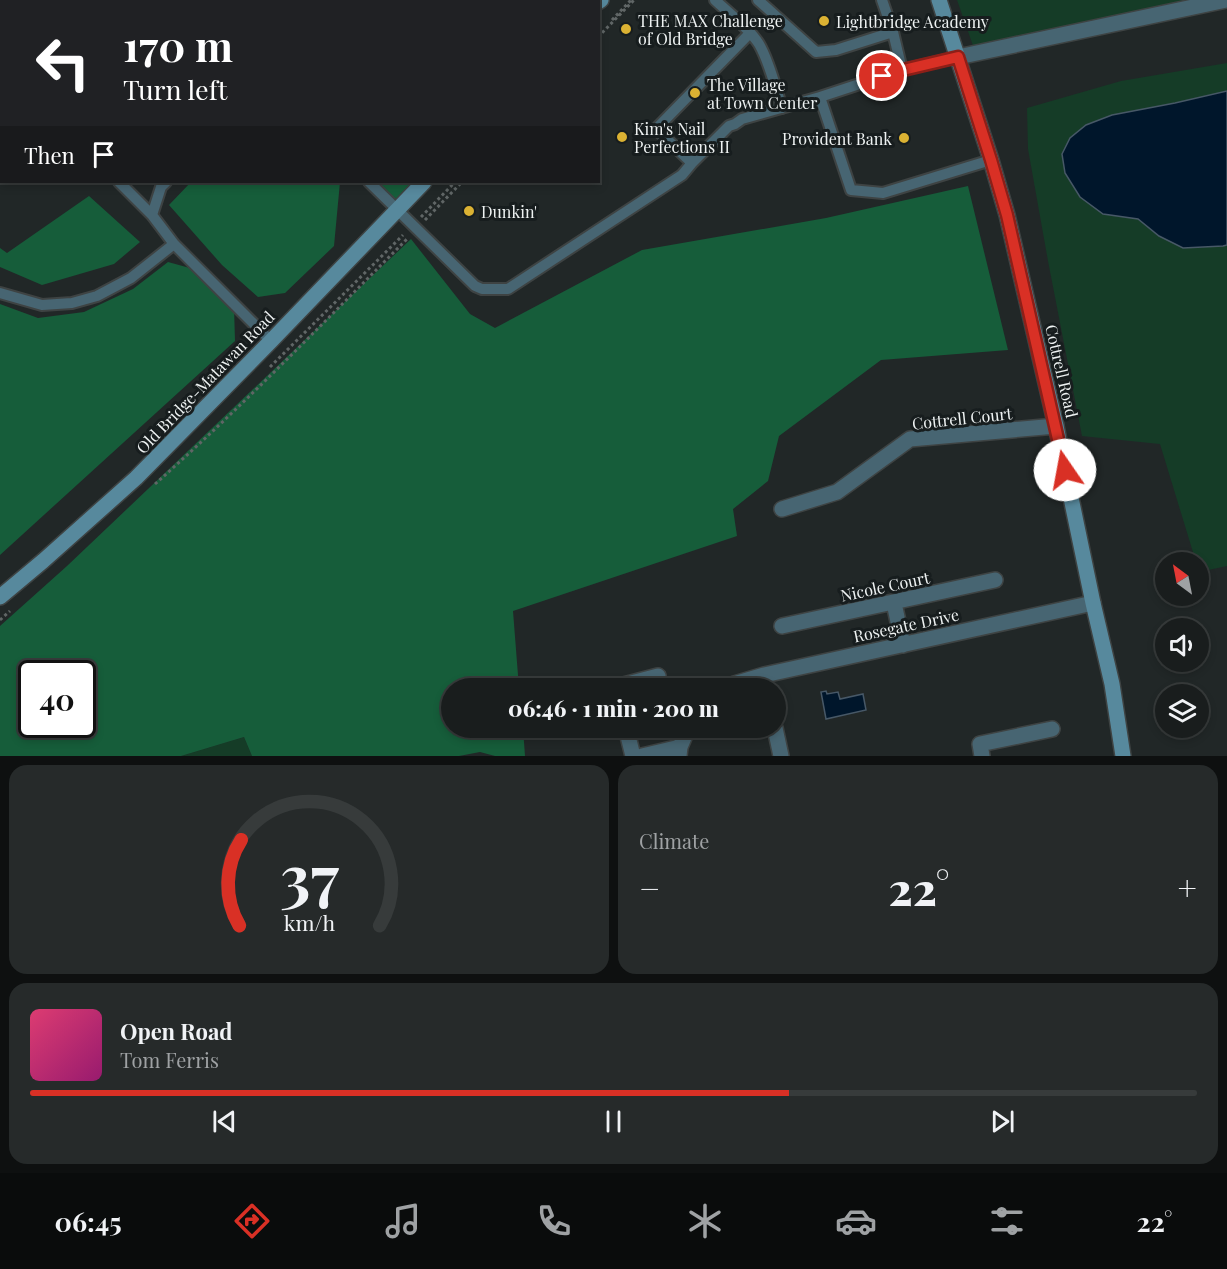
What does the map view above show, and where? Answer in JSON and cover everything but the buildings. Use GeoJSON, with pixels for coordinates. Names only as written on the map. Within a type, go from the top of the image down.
{"type":"FeatureCollection","features":[{"type":"Feature","properties":{"kind":"street","name":"Cottrell Road"},"geometry":{"type":"LineString","coordinates":[[939,0],[1007,215],[1112,684],[1123,756]]}},
{"type":"Feature","properties":{"kind":"street"},"geometry":{"type":"LineString","coordinates":[[958,57],[1226,0]]}},
{"type":"Feature","properties":{"kind":"street","name":"Old Bridge-Matawan Road"},"geometry":{"type":"LineString","coordinates":[[0,597],[136,478],[423,183]]}},
{"type":"Feature","properties":{"kind":"street","name":"Cottrell Court"},"geometry":{"type":"LineString","coordinates":[[782,509],[837,492],[910,439],[1056,426]]}},
{"type":"Feature","properties":{"kind":"street","name":"Nicole Court"},"geometry":{"type":"LineString","coordinates":[[782,626],[995,580]]}},
{"type":"Feature","properties":{"kind":"street"},"geometry":{"type":"LineString","coordinates":[[894,603],[903,645]]}},
{"type":"Feature","properties":{"kind":"street","name":"Rosegate Drive"},"geometry":{"type":"LineString","coordinates":[[781,678],[903,645],[1093,603]]}},
{"type":"Feature","properties":{"kind":"street"},"geometry":{"type":"LineString","coordinates":[[650,678],[658,676]]}},
{"type":"Feature","properties":{"kind":"street"},"geometry":{"type":"LineString","coordinates":[[982,756],[980,744],[1052,729]]}},
{"type":"Feature","properties":{"kind":"street"},"geometry":{"type":"LineString","coordinates":[[628,738],[633,756]]}},
{"type":"Feature","properties":{"kind":"street"},"geometry":{"type":"LineString","coordinates":[[777,738],[781,756]]}},
{"type":"Feature","properties":{"kind":"street"},"geometry":{"type":"LineString","coordinates":[[642,756],[680,752]]}},
{"type":"Feature","properties":{"kind":"lane"},"geometry":{"type":"LineString","coordinates":[[715,0],[750,33],[758,44],[766,58],[782,108]]}},
{"type":"Feature","properties":{"kind":"lane"},"geometry":{"type":"LineString","coordinates":[[758,0],[816,52],[836,50],[893,32]]}},
{"type":"Feature","properties":{"kind":"lane"},"geometry":{"type":"LineString","coordinates":[[882,0],[903,70]]}},
{"type":"Feature","properties":{"kind":"lane"},"geometry":{"type":"LineString","coordinates":[[692,163],[656,129],[750,33]]}},
{"type":"Feature","properties":{"kind":"lane"},"geometry":{"type":"LineString","coordinates":[[370,183],[475,286],[482,289],[508,289],[682,175],[729,126],[742,119],[903,70],[958,57]]}},
{"type":"Feature","properties":{"kind":"lane"},"geometry":{"type":"LineString","coordinates":[[820,97],[850,190],[883,193],[991,160]]}},
{"type":"Feature","properties":{"kind":"lane"},"geometry":{"type":"LineString","coordinates":[[120,183],[152,215],[174,244],[271,341]]}},
{"type":"Feature","properties":{"kind":"lane"},"geometry":{"type":"LineString","coordinates":[[152,215],[161,187],[165,183]]}},
{"type":"Feature","properties":{"kind":"lane"},"geometry":{"type":"LineString","coordinates":[[0,293],[42,305],[72,303],[97,296],[131,278],[174,244]]}},
{"type":"Feature","properties":{"kind":"path"},"geometry":{"type":"LineString","coordinates":[[600,34],[633,0]]}},
{"type":"Feature","properties":{"kind":"path"},"geometry":{"type":"LineString","coordinates":[[147,490],[286,361],[461,183]]}},
{"type":"Feature","properties":{"kind":"path"},"geometry":{"type":"LineString","coordinates":[[0,620],[10,611]]}},
{"type":"Feature","properties":{"kind":"green space"},"geometry":{"type":"Polygon","coordinates":[[[957,0],[1227,0],[978,60],[957,0]]]}},
{"type":"Feature","properties":{"kind":"green space"},"geometry":{"type":"Polygon","coordinates":[[[1227,63],[1227,91],[1175,103],[1103,214],[1138,219],[1159,236],[1183,248],[1227,245],[1227,566],[1209,570],[1209,552],[1193,552],[1160,444],[1082,436],[1048,261],[1028,149],[1027,108],[1121,81],[1227,63]]]}},
{"type":"Feature","properties":{"kind":"green space"},"geometry":{"type":"Polygon","coordinates":[[[190,183],[340,183],[334,246],[285,293],[258,297],[222,265],[169,205],[190,183]]]}},
{"type":"Feature","properties":{"kind":"green space"},"geometry":{"type":"Polygon","coordinates":[[[370,183],[423,183],[398,208],[370,183]]]}},
{"type":"Feature","properties":{"kind":"green space"},"geometry":{"type":"Polygon","coordinates":[[[968,186],[1008,350],[881,360],[779,436],[768,481],[733,509],[737,536],[513,611],[518,678],[441,678],[441,738],[524,738],[525,756],[495,756],[480,752],[459,756],[252,756],[244,737],[181,756],[0,756],[0,626],[67,566],[411,239],[470,314],[495,328],[642,250],[826,218],[968,186]]]}},
{"type":"Feature","properties":{"kind":"green space"},"geometry":{"type":"Polygon","coordinates":[[[89,196],[140,242],[114,264],[42,285],[0,267],[0,248],[7,253],[89,196]]]}},
{"type":"Feature","properties":{"kind":"green space"},"geometry":{"type":"Polygon","coordinates":[[[168,262],[197,270],[234,307],[235,341],[0,555],[0,304],[38,318],[84,312],[133,289],[168,262]]]}},
{"type":"Feature","properties":{"kind":"green space"},"geometry":{"type":"Polygon","coordinates":[[[244,737],[252,756],[181,756],[244,737]]]}},
{"type":"Feature","properties":{"kind":"water"},"geometry":{"type":"Polygon","coordinates":[[[1227,91],[1227,245],[1183,248],[1159,236],[1138,219],[1103,214],[1080,197],[1065,173],[1062,154],[1070,138],[1086,125],[1112,115],[1227,91]]]}},
{"type":"Feature","properties":{"kind":"water"},"geometry":{"type":"Polygon","coordinates":[[[826,691],[827,694],[838,692],[840,699],[863,694],[866,710],[826,719],[821,692],[826,691]]]}},
{"type":"Feature","properties":{"kind":"place","name":"Lightbridge Academy"},"geometry":{"type":"Point","coordinates":[824,21]}},
{"type":"Feature","properties":{"kind":"place","name":"THE MAX Challenge of Old Bridge"},"geometry":{"type":"Point","coordinates":[626,29]}},
{"type":"Feature","properties":{"kind":"place","name":"The Village at Town Center"},"geometry":{"type":"Point","coordinates":[695,93]}},
{"type":"Feature","properties":{"kind":"place","name":"Kim's Nail Perfections II"},"geometry":{"type":"Point","coordinates":[622,137]}},
{"type":"Feature","properties":{"kind":"place","name":"Provident Bank"},"geometry":{"type":"Point","coordinates":[904,138]}},
{"type":"Feature","properties":{"kind":"place","name":"Dunkin'"},"geometry":{"type":"Point","coordinates":[469,211]}},
{"type":"Feature","properties":{"kind":"route"},"geometry":{"type":"LineString","coordinates":[[882,76],[958,57],[1007,215],[1065,470]]}}]}
